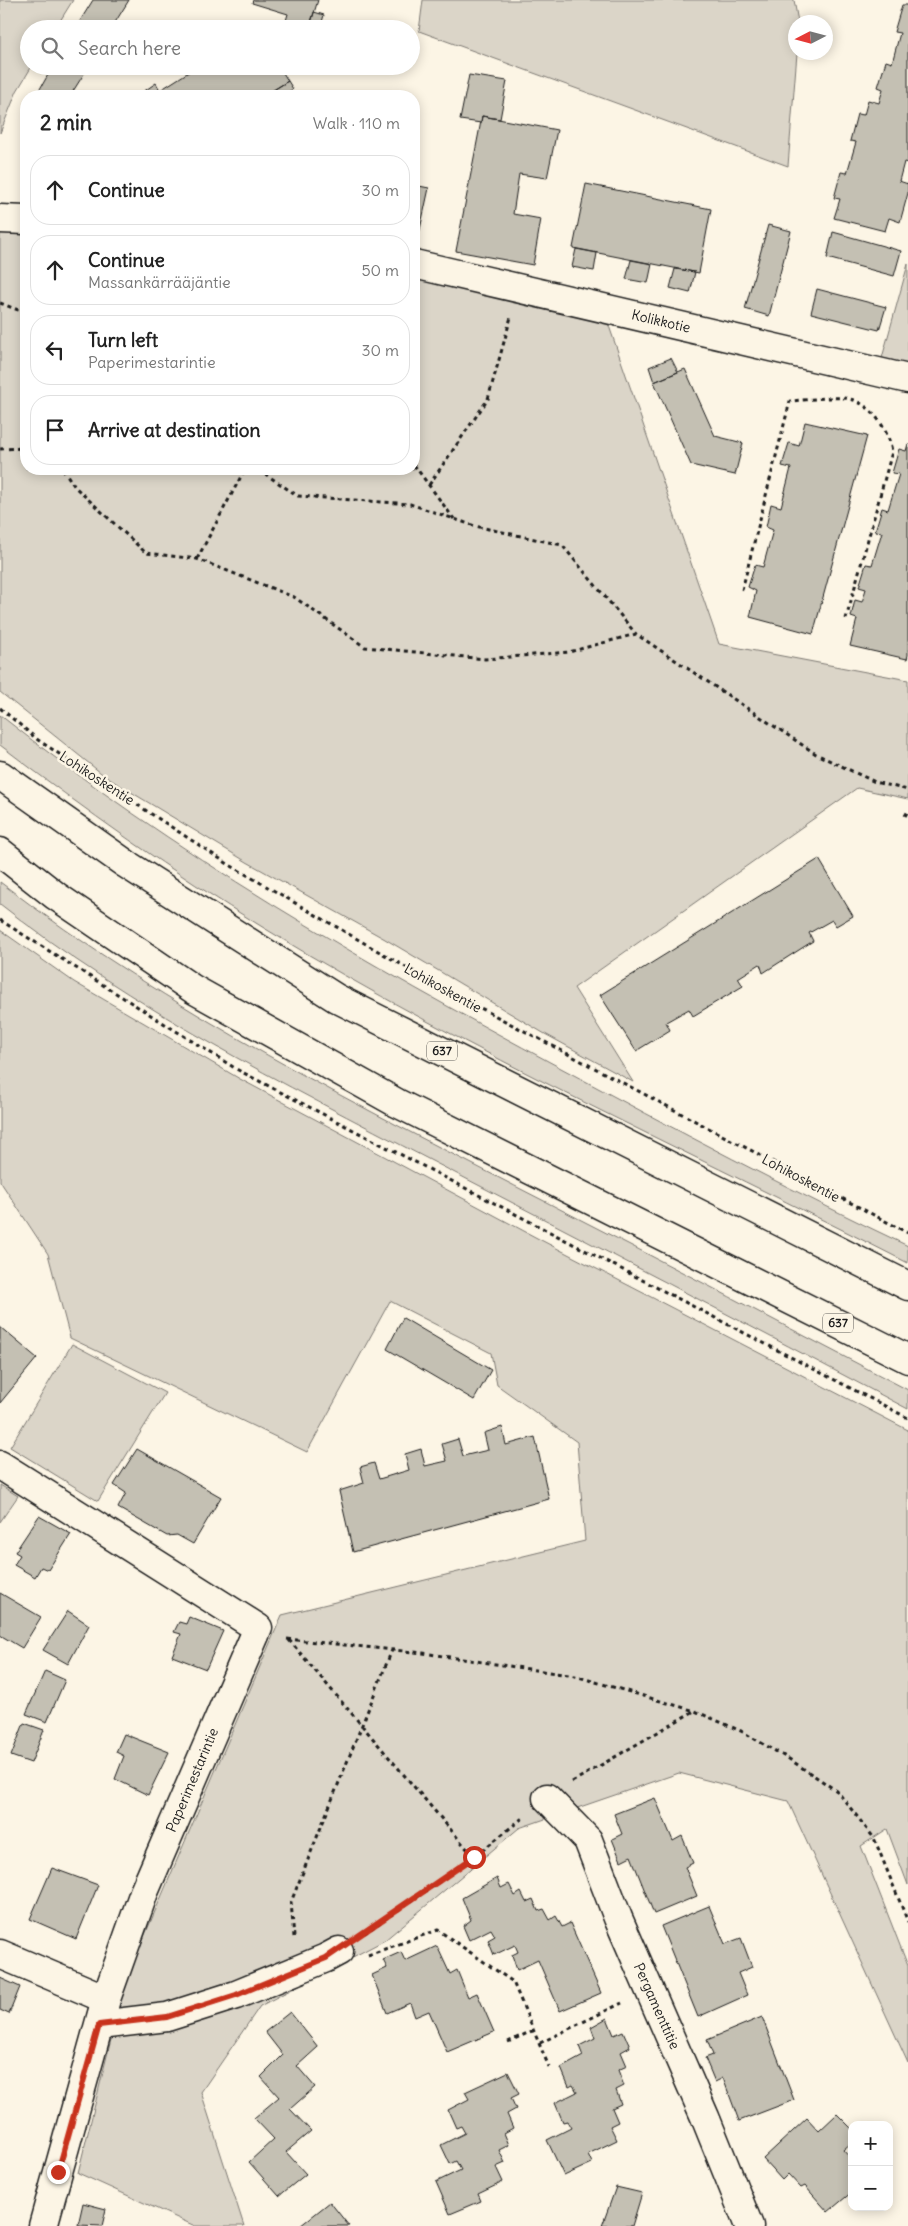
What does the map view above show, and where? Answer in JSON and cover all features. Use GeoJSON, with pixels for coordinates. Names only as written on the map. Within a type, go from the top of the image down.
{"type":"FeatureCollection","features":[{"type":"Feature","properties":{"kind":"street"},"geometry":{"type":"LineString","coordinates":[[0,219],[20,220]]}},
{"type":"Feature","properties":{"kind":"street","name":"Kolikkotie"},"geometry":{"type":"LineString","coordinates":[[420,265],[908,379]]}},
{"type":"Feature","properties":{"kind":"street","name":"637"},"geometry":{"type":"LineString","coordinates":[[0,775],[126,864],[336,998],[908,1286]]}},
{"type":"Feature","properties":{"kind":"street","name":"637"},"geometry":{"type":"LineString","coordinates":[[0,852],[56,896],[193,989],[397,1104],[908,1359]]}},
{"type":"Feature","properties":{"kind":"street"},"geometry":{"type":"LineString","coordinates":[[0,1465],[258,1628]]}},
{"type":"Feature","properties":{"kind":"street","name":"Paperimestarintie"},"geometry":{"type":"LineString","coordinates":[[44,2226],[106,1999],[144,1892],[258,1628]]}},
{"type":"Feature","properties":{"kind":"street","name":"Pergamenttitie"},"geometry":{"type":"LineString","coordinates":[[547,1798],[588,1840],[749,2226]]}},
{"type":"Feature","properties":{"kind":"street"},"geometry":{"type":"LineString","coordinates":[[99,2025],[167,2017],[236,1995],[297,1970],[343,1948]]}},
{"type":"Feature","properties":{"kind":"street"},"geometry":{"type":"LineString","coordinates":[[0,1954],[106,1999]]}},
{"type":"Feature","properties":{"kind":"path"},"geometry":{"type":"LineString","coordinates":[[429,485],[488,399],[519,288]]}},
{"type":"Feature","properties":{"kind":"path"},"geometry":{"type":"LineString","coordinates":[[0,302],[20,310]]}},
{"type":"Feature","properties":{"kind":"path"},"geometry":{"type":"LineString","coordinates":[[742,590],[790,402],[846,398],[864,407],[880,422],[890,438],[892,452],[846,619]]}},
{"type":"Feature","properties":{"kind":"path"},"geometry":{"type":"LineString","coordinates":[[0,449],[20,448]]}},
{"type":"Feature","properties":{"kind":"path"},"geometry":{"type":"LineString","coordinates":[[420,473],[454,519]]}},
{"type":"Feature","properties":{"kind":"path"},"geometry":{"type":"LineString","coordinates":[[68,475],[75,487],[146,553],[197,559],[294,597],[365,647],[485,659],[569,652],[636,634]]}},
{"type":"Feature","properties":{"kind":"path"},"geometry":{"type":"LineString","coordinates":[[197,559],[242,475]]}},
{"type":"Feature","properties":{"kind":"path"},"geometry":{"type":"LineString","coordinates":[[267,475],[298,496],[410,504],[476,526],[562,545],[636,634],[816,754],[875,782],[908,790]]}},
{"type":"Feature","properties":{"kind":"path","name":"Lohikoskentie"},"geometry":{"type":"LineString","coordinates":[[0,708],[38,740],[228,864],[426,979],[908,1233]]}},
{"type":"Feature","properties":{"kind":"path"},"geometry":{"type":"LineString","coordinates":[[905,816],[908,811]]}},
{"type":"Feature","properties":{"kind":"path"},"geometry":{"type":"LineString","coordinates":[[0,920],[238,1070],[908,1418]]}},
{"type":"Feature","properties":{"kind":"path"},"geometry":{"type":"LineString","coordinates":[[258,1628],[289,1640],[392,1650],[575,1676],[695,1711],[741,1731],[789,1759],[837,1791],[874,1838],[908,1922]]}},
{"type":"Feature","properties":{"kind":"path"},"geometry":{"type":"LineString","coordinates":[[289,1640],[363,1724],[474,1857]]}},
{"type":"Feature","properties":{"kind":"path"},"geometry":{"type":"LineString","coordinates":[[297,1970],[291,1902],[392,1650]]}},
{"type":"Feature","properties":{"kind":"path"},"geometry":{"type":"LineString","coordinates":[[343,1948],[474,1857],[547,1798],[598,1766],[695,1711]]}},
{"type":"Feature","properties":{"kind":"path"},"geometry":{"type":"LineString","coordinates":[[343,1948],[363,1957],[438,1930],[513,1982],[549,2067]]}},
{"type":"Feature","properties":{"kind":"path"},"geometry":{"type":"LineString","coordinates":[[540,2044],[650,1990]]}},
{"type":"Feature","properties":{"kind":"path"},"geometry":{"type":"LineString","coordinates":[[508,2042],[534,2030]]}},
{"type":"Feature","properties":{"kind":"shaded area"},"geometry":{"type":"Polygon","coordinates":[[[0,0],[73,0],[61,20],[20,20],[20,75],[27,75],[17,91],[0,133],[0,0]]]}},
{"type":"Feature","properties":{"kind":"shaded area"},"geometry":{"type":"Polygon","coordinates":[[[423,0],[794,0],[797,15],[788,15],[788,60],[796,60],[788,166],[420,31],[423,0]]]}},
{"type":"Feature","properties":{"kind":"shaded area"},"geometry":{"type":"Polygon","coordinates":[[[0,230],[20,231],[20,475],[420,475],[420,279],[608,323],[719,644],[908,680],[908,799],[857,788],[574,988],[633,1082],[545,1034],[385,939],[247,862],[106,777],[0,692],[0,230]]]}},
{"type":"Feature","properties":{"kind":"shaded area"},"geometry":{"type":"Polygon","coordinates":[[[908,264],[908,364],[882,358],[908,264]]]}},
{"type":"Feature","properties":{"kind":"shaded area"},"geometry":{"type":"Polygon","coordinates":[[[0,715],[133,814],[272,904],[486,1028],[732,1159],[908,1246],[908,1263],[583,1102],[421,1018],[264,928],[129,840],[0,745],[0,715]]]}},
{"type":"Feature","properties":{"kind":"shaded area"},"geometry":{"type":"Polygon","coordinates":[[[0,882],[131,974],[268,1055],[408,1131],[908,1390],[908,1409],[319,1102],[209,1042],[102,977],[50,942],[0,904],[0,882]]]}},
{"type":"Feature","properties":{"kind":"shaded area"},"geometry":{"type":"Polygon","coordinates":[[[0,930],[74,982],[240,1079],[537,1238],[908,1430],[908,1885],[887,1829],[861,1846],[908,1966],[908,2063],[788,1801],[679,1773],[519,1828],[385,1940],[260,2006],[201,2092],[244,2226],[195,2226],[78,2173],[126,1979],[282,1615],[585,1541],[577,1442],[497,1385],[491,1353],[390,1301],[307,1452],[70,1338],[48,1254],[0,1181],[0,930]]]}},
{"type":"Feature","properties":{"kind":"shaded area"},"geometry":{"type":"Polygon","coordinates":[[[72,1344],[165,1393],[98,1501],[10,1447],[72,1344]]]}},
{"type":"Feature","properties":{"kind":"shaded area"},"geometry":{"type":"Polygon","coordinates":[[[0,1485],[18,1496],[0,1522],[0,1485]]]}},
{"type":"Feature","properties":{"kind":"building"},"geometry":{"type":"Polygon","coordinates":[[[93,0],[129,0],[117,20],[81,20],[93,0]]]}},
{"type":"Feature","properties":{"kind":"building"},"geometry":{"type":"Polygon","coordinates":[[[253,0],[318,0],[312,20],[286,20],[288,14],[252,3],[253,0]]]}},
{"type":"Feature","properties":{"kind":"building"},"geometry":{"type":"Polygon","coordinates":[[[902,5],[908,5],[908,163],[904,162],[899,181],[908,184],[908,193],[900,222],[889,218],[885,231],[834,218],[840,199],[834,198],[841,172],[847,173],[856,142],[850,141],[857,114],[864,115],[868,100],[879,103],[883,89],[878,87],[886,61],[892,63],[900,33],[894,32],[902,5]]]}},
{"type":"Feature","properties":{"kind":"building"},"geometry":{"type":"Polygon","coordinates":[[[314,12],[324,15],[323,20],[312,20],[314,12]]]}},
{"type":"Feature","properties":{"kind":"building"},"geometry":{"type":"Polygon","coordinates":[[[48,75],[83,75],[74,90],[39,90],[48,75]]]}},
{"type":"Feature","properties":{"kind":"building"},"geometry":{"type":"Polygon","coordinates":[[[184,75],[284,75],[288,81],[274,90],[160,90],[184,75]]]}},
{"type":"Feature","properties":{"kind":"building"},"geometry":{"type":"Polygon","coordinates":[[[469,75],[507,81],[500,119],[482,116],[481,123],[460,120],[469,75]]]}},
{"type":"Feature","properties":{"kind":"building"},"geometry":{"type":"Polygon","coordinates":[[[288,81],[293,89],[291,90],[273,90],[288,81]]]}},
{"type":"Feature","properties":{"kind":"building"},"geometry":{"type":"Polygon","coordinates":[[[156,83],[160,90],[146,90],[156,83]]]}},
{"type":"Feature","properties":{"kind":"building"},"geometry":{"type":"Polygon","coordinates":[[[482,116],[557,130],[547,178],[519,174],[513,214],[541,219],[533,265],[456,251],[482,116]]]}},
{"type":"Feature","properties":{"kind":"building"},"geometry":{"type":"Polygon","coordinates":[[[586,184],[711,209],[699,273],[573,248],[586,184]]]}},
{"type":"Feature","properties":{"kind":"building"},"geometry":{"type":"Polygon","coordinates":[[[420,186],[429,188],[420,229],[420,186]]]}},
{"type":"Feature","properties":{"kind":"building"},"geometry":{"type":"Polygon","coordinates":[[[768,225],[791,231],[769,316],[745,309],[768,225]]]}},
{"type":"Feature","properties":{"kind":"building"},"geometry":{"type":"Polygon","coordinates":[[[833,232],[901,251],[894,276],[827,258],[833,232]]]}},
{"type":"Feature","properties":{"kind":"building"},"geometry":{"type":"Polygon","coordinates":[[[576,249],[597,253],[594,271],[572,267],[576,249]]]}},
{"type":"Feature","properties":{"kind":"building"},"geometry":{"type":"Polygon","coordinates":[[[631,260],[652,264],[648,283],[626,279],[631,260]]]}},
{"type":"Feature","properties":{"kind":"building"},"geometry":{"type":"Polygon","coordinates":[[[675,269],[695,272],[690,293],[670,288],[675,269]]]}},
{"type":"Feature","properties":{"kind":"building"},"geometry":{"type":"Polygon","coordinates":[[[817,289],[886,307],[879,330],[811,313],[817,289]]]}},
{"type":"Feature","properties":{"kind":"building"},"geometry":{"type":"Polygon","coordinates":[[[671,358],[678,372],[654,382],[649,367],[671,358]]]}},
{"type":"Feature","properties":{"kind":"building"},"geometry":{"type":"Polygon","coordinates":[[[685,369],[715,436],[743,443],[735,475],[691,465],[654,382],[685,369]]]}},
{"type":"Feature","properties":{"kind":"building"},"geometry":{"type":"Polygon","coordinates":[[[805,422],[867,436],[813,634],[750,617],[756,591],[748,587],[755,565],[763,567],[773,530],[766,527],[771,504],[781,507],[791,468],[782,466],[789,443],[799,446],[805,422]]]}},
{"type":"Feature","properties":{"kind":"building"},"geometry":{"type":"Polygon","coordinates":[[[908,444],[907,659],[850,646],[857,619],[851,617],[855,600],[862,602],[866,589],[859,587],[866,564],[872,565],[882,532],[875,531],[882,508],[888,510],[899,474],[892,473],[899,449],[906,451],[908,444]]]}},
{"type":"Feature","properties":{"kind":"building"},"geometry":{"type":"Polygon","coordinates":[[[819,859],[853,916],[836,926],[832,920],[809,933],[813,941],[763,973],[760,964],[738,978],[743,986],[693,1016],[689,1009],[666,1022],[670,1030],[636,1051],[600,995],[819,859]]]}},
{"type":"Feature","properties":{"kind":"building"},"geometry":{"type":"Polygon","coordinates":[[[403,1318],[491,1370],[474,1400],[387,1349],[403,1318]]]}},
{"type":"Feature","properties":{"kind":"building"},"geometry":{"type":"Polygon","coordinates":[[[0,1327],[37,1358],[0,1403],[0,1327]]]}},
{"type":"Feature","properties":{"kind":"building"},"geometry":{"type":"Polygon","coordinates":[[[502,1427],[506,1445],[535,1437],[549,1499],[353,1552],[339,1491],[364,1483],[360,1467],[374,1463],[379,1479],[409,1470],[405,1454],[421,1449],[425,1466],[447,1461],[442,1444],[458,1439],[463,1456],[488,1450],[484,1433],[502,1427]]]}},
{"type":"Feature","properties":{"kind":"building"},"geometry":{"type":"Polygon","coordinates":[[[137,1449],[221,1497],[193,1544],[177,1535],[167,1536],[118,1508],[126,1493],[114,1485],[137,1449]]]}},
{"type":"Feature","properties":{"kind":"building"},"geometry":{"type":"Polygon","coordinates":[[[39,1516],[71,1534],[48,1570],[41,1567],[35,1577],[14,1565],[20,1555],[15,1552],[39,1516]]]}},
{"type":"Feature","properties":{"kind":"building"},"geometry":{"type":"Polygon","coordinates":[[[0,1593],[41,1617],[22,1648],[0,1635],[0,1593]]]}},
{"type":"Feature","properties":{"kind":"building"},"geometry":{"type":"Polygon","coordinates":[[[68,1611],[89,1625],[68,1664],[43,1650],[68,1611]]]}},
{"type":"Feature","properties":{"kind":"building"},"geometry":{"type":"Polygon","coordinates":[[[189,1617],[223,1631],[206,1669],[172,1656],[181,1634],[174,1632],[179,1622],[186,1624],[189,1617]]]}},
{"type":"Feature","properties":{"kind":"building"},"geometry":{"type":"Polygon","coordinates":[[[45,1671],[65,1680],[47,1722],[26,1714],[45,1671]]]}},
{"type":"Feature","properties":{"kind":"building"},"geometry":{"type":"Polygon","coordinates":[[[24,1723],[44,1730],[31,1763],[11,1756],[24,1723]]]}},
{"type":"Feature","properties":{"kind":"building"},"geometry":{"type":"Polygon","coordinates":[[[124,1734],[169,1752],[148,1795],[115,1779],[124,1756],[116,1752],[124,1734]]]}},
{"type":"Feature","properties":{"kind":"building"},"geometry":{"type":"Polygon","coordinates":[[[655,1798],[673,1841],[682,1836],[693,1863],[685,1867],[697,1896],[654,1914],[631,1856],[621,1861],[612,1839],[622,1834],[614,1814],[655,1798]]]}},
{"type":"Feature","properties":{"kind":"building"},"geometry":{"type":"Polygon","coordinates":[[[52,1868],[98,1885],[76,1939],[30,1919],[52,1868]]]}},
{"type":"Feature","properties":{"kind":"building"},"geometry":{"type":"Polygon","coordinates":[[[497,1878],[501,1888],[509,1884],[515,1896],[521,1892],[526,1902],[533,1899],[538,1911],[544,1909],[550,1920],[556,1916],[562,1927],[570,1923],[601,1993],[560,2011],[538,1960],[517,1970],[512,1955],[518,1952],[515,1945],[494,1955],[488,1940],[495,1936],[491,1929],[469,1940],[463,1926],[471,1920],[462,1898],[497,1878]]]}},
{"type":"Feature","properties":{"kind":"building"},"geometry":{"type":"Polygon","coordinates":[[[709,1906],[725,1944],[741,1938],[752,1967],[738,1973],[747,1995],[698,2017],[661,1926],[709,1906]]]}},
{"type":"Feature","properties":{"kind":"building"},"geometry":{"type":"Polygon","coordinates":[[[437,1946],[450,1974],[457,1970],[468,1997],[477,1993],[494,2032],[447,2052],[429,2011],[415,2017],[410,2003],[387,2013],[372,1975],[387,1968],[383,1960],[401,1952],[405,1961],[437,1946]]]}},
{"type":"Feature","properties":{"kind":"building"},"geometry":{"type":"Polygon","coordinates":[[[0,1978],[20,1987],[9,2014],[0,2010],[0,1978]]]}},
{"type":"Feature","properties":{"kind":"building"},"geometry":{"type":"Polygon","coordinates":[[[290,2012],[318,2047],[297,2066],[315,2087],[290,2109],[311,2131],[286,2152],[306,2174],[279,2196],[249,2162],[274,2139],[254,2118],[279,2097],[261,2077],[283,2055],[265,2032],[290,2012]]]}},
{"type":"Feature","properties":{"kind":"building"},"geometry":{"type":"Polygon","coordinates":[[[762,2017],[794,2100],[739,2121],[723,2078],[715,2082],[705,2058],[713,2055],[707,2040],[762,2017]]]}},
{"type":"Feature","properties":{"kind":"building"},"geometry":{"type":"Polygon","coordinates":[[[607,2018],[614,2035],[623,2031],[630,2047],[621,2052],[627,2066],[618,2070],[624,2086],[616,2090],[621,2104],[612,2108],[618,2122],[610,2126],[617,2140],[588,2154],[592,2163],[564,2176],[547,2140],[571,2128],[567,2121],[563,2122],[555,2103],[577,2092],[573,2085],[569,2087],[561,2068],[583,2056],[579,2046],[595,2038],[591,2027],[607,2018]]]}},
{"type":"Feature","properties":{"kind":"building"},"geometry":{"type":"Polygon","coordinates":[[[508,2072],[519,2094],[511,2098],[516,2109],[507,2114],[513,2128],[504,2133],[509,2145],[499,2150],[505,2163],[496,2167],[503,2182],[478,2194],[481,2201],[450,2214],[436,2182],[461,2170],[456,2161],[450,2164],[441,2145],[465,2133],[461,2126],[456,2128],[448,2110],[469,2099],[465,2092],[508,2072]]]}},
{"type":"Feature","properties":{"kind":"building"},"geometry":{"type":"Polygon","coordinates":[[[837,2114],[848,2125],[848,2146],[843,2150],[848,2156],[848,2195],[828,2212],[805,2186],[801,2188],[788,2174],[782,2180],[763,2159],[807,2118],[819,2131],[837,2114]]]}},
{"type":"Feature","properties":{"kind":"building"},"geometry":{"type":"Polygon","coordinates":[[[616,2187],[642,2193],[632,2226],[602,2226],[616,2187]]]}},
{"type":"Feature","properties":{"kind":"building"},"geometry":{"type":"Polygon","coordinates":[[[330,2202],[349,2226],[300,2226],[330,2202]]]}},
{"type":"Feature","properties":{"kind":"building"},"geometry":{"type":"Polygon","coordinates":[[[83,2203],[106,2209],[102,2226],[78,2225],[83,2203]]]}},
{"type":"Feature","properties":{"kind":"route"},"geometry":{"type":"LineString","coordinates":[[58,2172],[99,2025],[167,2017],[236,1995],[326,1958],[339,1951],[474,1857]]}}]}
